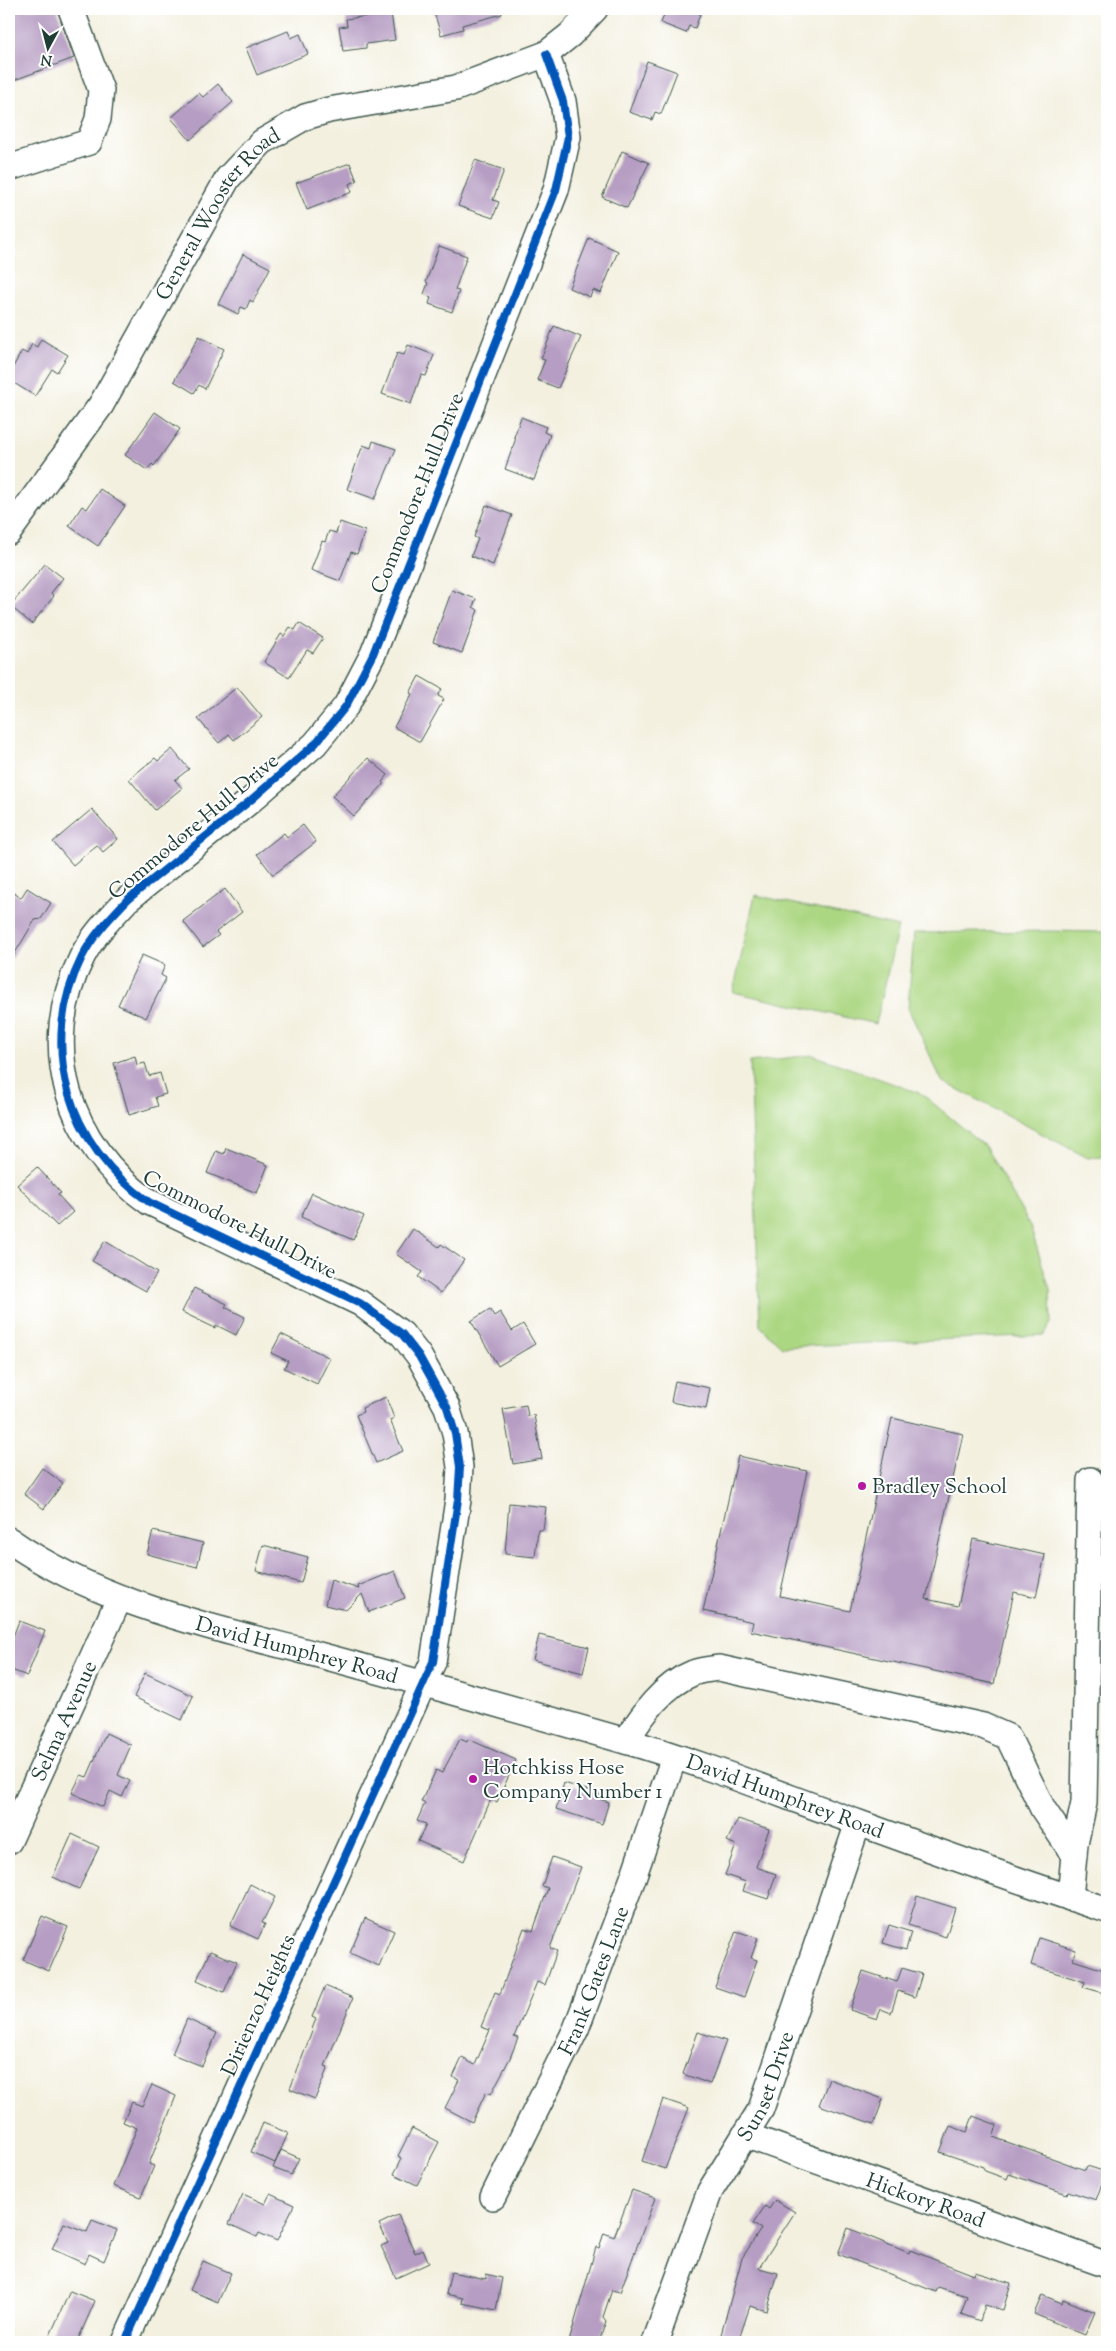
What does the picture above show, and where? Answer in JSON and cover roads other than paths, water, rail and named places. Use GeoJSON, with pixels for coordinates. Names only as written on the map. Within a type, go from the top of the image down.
{"type":"FeatureCollection","features":[{"type":"Feature","properties":{"kind":"street"},"geometry":{"type":"LineString","coordinates":[[9,168],[89,142],[98,119],[100,90],[71,9]]}},
{"type":"Feature","properties":{"kind":"street"},"geometry":{"type":"LineString","coordinates":[[546,54],[570,35],[596,9]]}},
{"type":"Feature","properties":{"kind":"street","name":"General Wooster Road"},"geometry":{"type":"LineString","coordinates":[[9,532],[101,405],[228,178],[262,142],[305,117],[329,110],[456,88],[546,54]]}},
{"type":"Feature","properties":{"kind":"street","name":"Commodore Hull Drive"},"geometry":{"type":"LineString","coordinates":[[423,1683],[433,1662],[458,1500],[460,1467],[455,1434],[447,1407],[431,1377],[419,1356],[402,1334],[360,1304],[149,1202],[126,1185],[108,1167],[88,1140],[74,1110],[66,1082],[61,1038],[67,997],[74,975],[83,954],[103,927],[127,900],[300,759],[332,725],[358,685],[376,645],[556,190],[568,136],[563,101],[546,54]]}},
{"type":"Feature","properties":{"kind":"street"},"geometry":{"type":"LineString","coordinates":[[1070,1898],[1074,1855],[1084,1804],[1090,1480]]}},
{"type":"Feature","properties":{"kind":"street","name":"David Humphrey Road"},"geometry":{"type":"LineString","coordinates":[[9,1540],[26,1552],[120,1599],[200,1624],[423,1683],[626,1741],[740,1778],[858,1823],[1107,1910]]}},
{"type":"Feature","properties":{"kind":"street","name":"Selma Avenue"},"geometry":{"type":"LineString","coordinates":[[9,1841],[120,1599]]}},
{"type":"Feature","properties":{"kind":"street"},"geometry":{"type":"LineString","coordinates":[[626,1741],[643,1714],[669,1688],[693,1673],[719,1668],[983,1726],[1008,1737],[1043,1809],[1074,1855]]}},
{"type":"Feature","properties":{"kind":"street","name":"Dirienzo Heights"},"geometry":{"type":"LineString","coordinates":[[125,2342],[423,1683]]}},
{"type":"Feature","properties":{"kind":"street","name":"Frank Gates Lane"},"geometry":{"type":"LineString","coordinates":[[493,2197],[576,2029],[633,1878],[674,1757]]}},
{"type":"Feature","properties":{"kind":"street","name":"Sunset Drive"},"geometry":{"type":"LineString","coordinates":[[655,2342],[710,2191],[761,2109],[858,1823]]}},
{"type":"Feature","properties":{"kind":"street","name":"Hickory Road"},"geometry":{"type":"LineString","coordinates":[[745,2135],[1107,2265]]}},
{"type":"Feature","properties":{"kind":"place","name":"Bradley School"},"geometry":{"type":"Point","coordinates":[862,1486]}},
{"type":"Feature","properties":{"kind":"place","name":"Hotchkiss Hose Company Number 1"},"geometry":{"type":"Point","coordinates":[473,1779]}}]}
